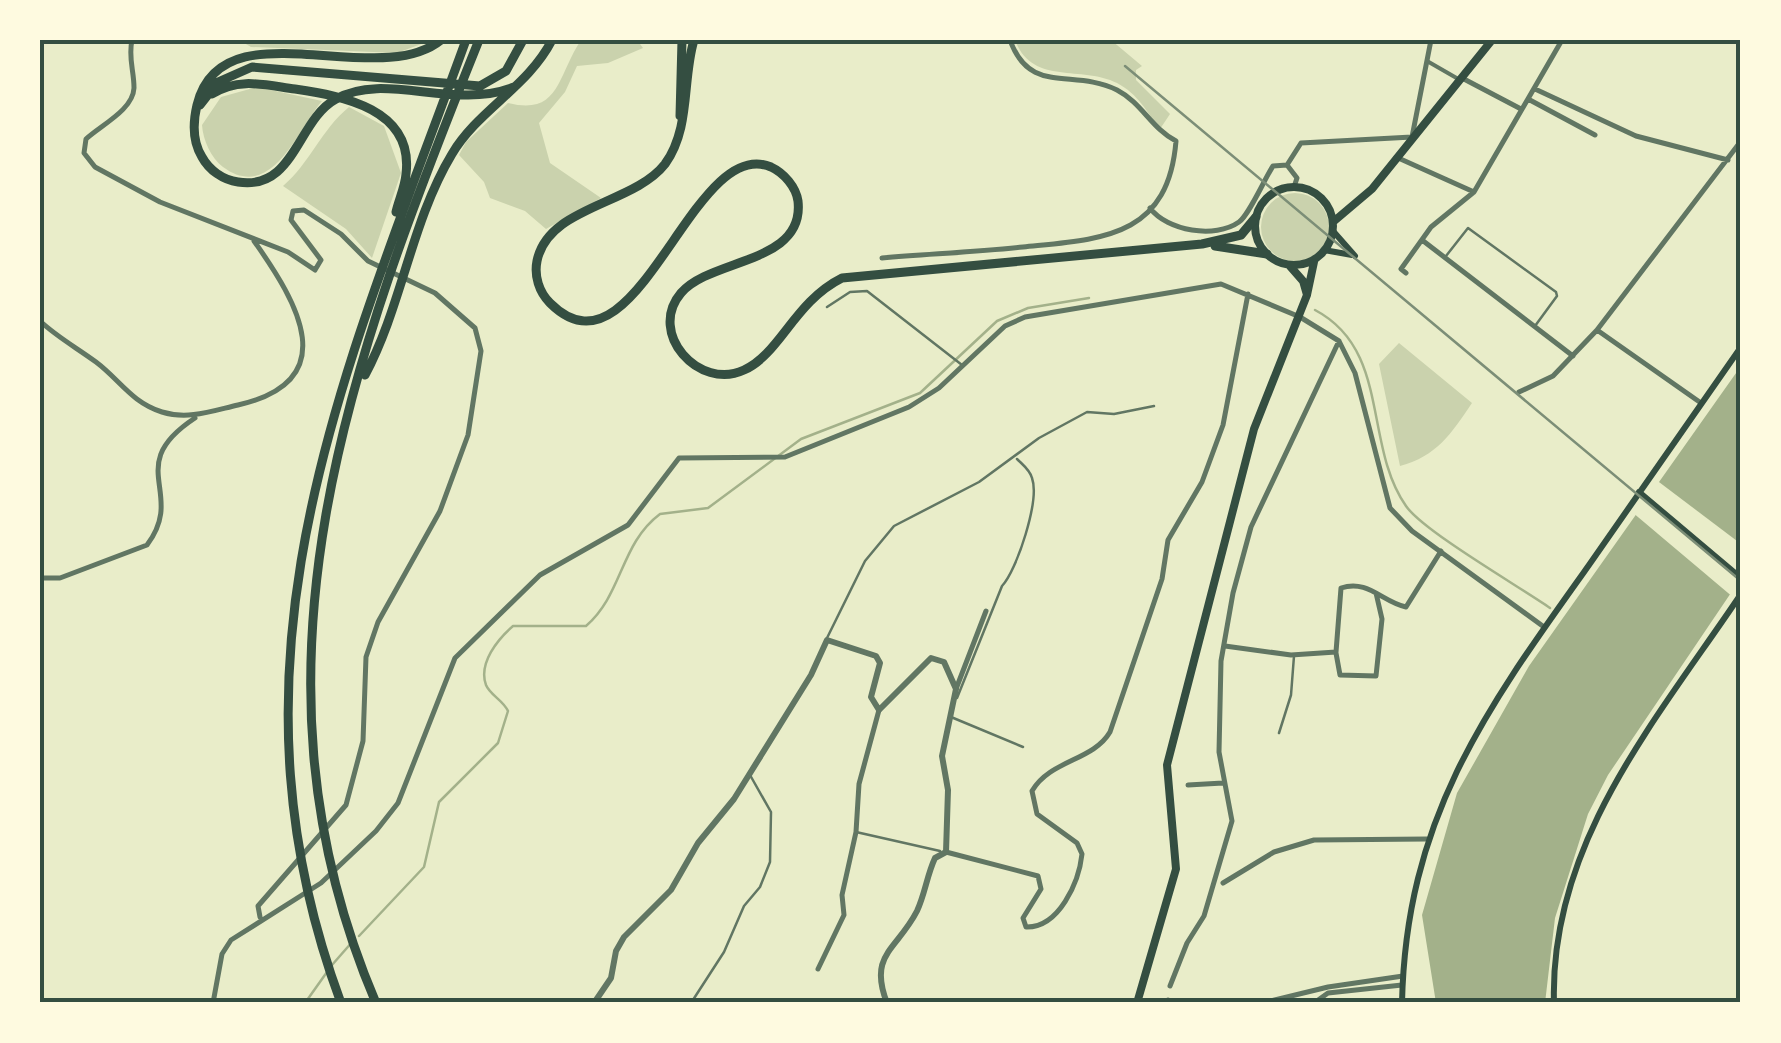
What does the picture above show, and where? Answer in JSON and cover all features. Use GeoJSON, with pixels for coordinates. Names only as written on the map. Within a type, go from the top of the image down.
{"type":"FeatureCollection","features":[{"type":"Feature","properties":{"kind":"highway"},"geometry":{"type":"LineString","coordinates":[[441,40],[415,56],[398,60],[265,53],[246,56],[208,81],[196,112],[195,138],[206,163],[225,179],[250,182],[268,177],[289,162],[321,110],[348,93],[383,89],[468,98],[514,88]]}},
{"type":"Feature","properties":{"kind":"highway"},"geometry":{"type":"LineString","coordinates":[[341,1003],[298,860],[285,730],[288,644],[310,506],[342,384],[466,40]]}},
{"type":"Feature","properties":{"kind":"highway"},"geometry":{"type":"LineString","coordinates":[[376,1003],[348,931],[328,858],[309,724],[310,617],[318,546],[356,390],[389,282],[480,40]]}},
{"type":"Feature","properties":{"kind":"highway"},"geometry":{"type":"LineString","coordinates":[[196,112],[227,75],[252,67],[480,86],[506,71],[523,40]]}},
{"type":"Feature","properties":{"kind":"highway"},"geometry":{"type":"LineString","coordinates":[[356,390],[401,286],[443,170],[466,134],[535,68],[552,40]]}},
{"type":"Feature","properties":{"kind":"highway"},"geometry":{"type":"LineString","coordinates":[[680,128],[682,40]]}},
{"type":"Feature","properties":{"kind":"highway"},"geometry":{"type":"LineString","coordinates":[[694,40],[680,128],[670,155],[644,184],[551,235],[541,249],[536,276],[547,300],[559,310],[588,318],[607,314],[624,304],[653,270],[724,175],[747,165],[774,168],[788,180],[798,200],[798,216],[788,235],[774,248],[688,286],[673,307],[671,330],[676,345],[689,361],[713,374],[737,373],[754,365],[808,299],[842,278],[1202,244],[1241,235],[1256,218]]}},
{"type":"Feature","properties":{"kind":"highway"},"geometry":{"type":"LineString","coordinates":[[205,98],[236,83],[360,101],[381,114],[400,136],[407,171],[390,242]]}},
{"type":"Feature","properties":{"kind":"highway"},"geometry":{"type":"LineString","coordinates":[[1202,244],[1266,254]]}},
{"type":"Feature","properties":{"kind":"main road"},"geometry":{"type":"LineString","coordinates":[[1137,1003],[1176,869],[1166,765],[1254,429],[1300,316],[1316,258],[1324,250],[1333,226],[1396,158],[1492,40]]}},
{"type":"Feature","properties":{"kind":"main road"},"geometry":{"type":"LineString","coordinates":[[1307,295],[1304,281],[1289,264],[1266,254],[1259,243],[1256,218],[1269,195],[1294,187],[1344,206],[1357,202]]}},
{"type":"Feature","properties":{"kind":"main road"},"geometry":{"type":"LineString","coordinates":[[1324,201],[1333,226],[1355,256],[1324,250]]}},
{"type":"Feature","properties":{"kind":"main road"},"geometry":{"type":"LineString","coordinates":[[1289,264],[1316,258]]}},
{"type":"Feature","properties":{"kind":"main road"},"geometry":{"type":"LineString","coordinates":[[1402,1003],[1414,884],[1466,748],[1544,627],[1741,347]]}},
{"type":"Feature","properties":{"kind":"main road"},"geometry":{"type":"LineString","coordinates":[[1639,492],[1741,578]]}},
{"type":"Feature","properties":{"kind":"main road"},"geometry":{"type":"LineString","coordinates":[[1554,1003],[1564,920],[1594,818],[1625,762],[1741,594]]}},
{"type":"Feature","properties":{"kind":"street"},"geometry":{"type":"LineString","coordinates":[[132,40],[131,98],[86,139],[86,158],[160,202],[318,269],[321,260],[292,220],[293,211],[304,210],[341,234],[368,261],[435,293],[475,328],[481,346],[468,435],[424,546],[378,622],[366,657],[368,690],[358,776],[346,805],[269,889],[258,906],[260,917]]}},
{"type":"Feature","properties":{"kind":"street"},"geometry":{"type":"LineString","coordinates":[[882,258],[1083,244],[1118,232],[1150,208],[1174,172],[1176,141],[1154,129],[1140,108],[1121,92],[1094,82],[1034,74],[1018,60],[1010,40]]}},
{"type":"Feature","properties":{"kind":"street"},"geometry":{"type":"LineString","coordinates":[[1287,165],[1301,144],[1412,137],[1431,40]]}},
{"type":"Feature","properties":{"kind":"street"},"geometry":{"type":"LineString","coordinates":[[1406,273],[1402,268],[1422,240],[1454,206],[1474,192],[1562,40]]}},
{"type":"Feature","properties":{"kind":"street"},"geometry":{"type":"LineString","coordinates":[[1426,61],[1522,110]]}},
{"type":"Feature","properties":{"kind":"street"},"geometry":{"type":"LineString","coordinates":[[1534,88],[1636,136],[1728,160]]}},
{"type":"Feature","properties":{"kind":"street"},"geometry":{"type":"LineString","coordinates":[[1528,100],[1595,136]]}},
{"type":"Feature","properties":{"kind":"street"},"geometry":{"type":"LineString","coordinates":[[1519,392],[1553,376],[1598,330],[1741,141]]}},
{"type":"Feature","properties":{"kind":"street"},"geometry":{"type":"LineString","coordinates":[[1396,158],[1474,192]]}},
{"type":"Feature","properties":{"kind":"street"},"geometry":{"type":"LineString","coordinates":[[1150,208],[1161,221],[1178,228],[1230,226],[1245,216],[1276,163],[1287,165],[1297,178],[1294,187]]}},
{"type":"Feature","properties":{"kind":"street"},"geometry":{"type":"LineString","coordinates":[[40,321],[100,364],[129,397],[161,412],[187,417],[274,394],[289,384],[298,371],[303,327],[252,238]]}},
{"type":"Feature","properties":{"kind":"street"},"geometry":{"type":"LineString","coordinates":[[1422,240],[1574,356]]}},
{"type":"Feature","properties":{"kind":"street"},"geometry":{"type":"LineString","coordinates":[[212,1003],[222,954],[231,940],[260,917],[321,882],[376,831],[398,803],[455,658],[510,600],[540,575],[628,526],[679,458],[785,457],[908,407],[939,388],[997,333],[1025,317],[1221,284],[1300,316],[1339,342],[1366,406],[1390,508],[1544,627]]}},
{"type":"Feature","properties":{"kind":"street"},"geometry":{"type":"LineString","coordinates":[[887,1003],[880,982],[882,960],[915,915],[935,858],[946,852],[1038,876],[1042,889],[1022,918],[1026,928],[1035,927],[1060,910],[1076,880],[1082,850],[1037,814],[1032,791],[1054,766],[1108,736],[1154,603],[1168,540],[1202,482],[1227,408],[1248,293]]}},
{"type":"Feature","properties":{"kind":"street"},"geometry":{"type":"LineString","coordinates":[[1598,330],[1702,402]]}},
{"type":"Feature","properties":{"kind":"street"},"geometry":{"type":"LineString","coordinates":[[1170,986],[1187,943],[1204,916],[1229,834],[1231,808],[1219,752],[1224,645],[1251,526],[1339,342]]}},
{"type":"Feature","properties":{"kind":"street"},"geometry":{"type":"LineString","coordinates":[[40,578],[60,578],[147,545],[162,511],[156,478],[160,450],[204,412]]}},
{"type":"Feature","properties":{"kind":"street"},"geometry":{"type":"LineString","coordinates":[[1376,590],[1382,619],[1376,676],[1340,675],[1336,652],[1340,588],[1354,585],[1376,590],[1406,607],[1441,551]]}},
{"type":"Feature","properties":{"kind":"street"},"geometry":{"type":"LineString","coordinates":[[946,852],[948,790],[942,756],[956,689],[986,610]]}},
{"type":"Feature","properties":{"kind":"street"},"geometry":{"type":"LineString","coordinates":[[594,1003],[611,978],[616,952],[624,937],[671,890],[749,774],[811,674],[827,640],[876,656],[880,663],[871,697],[879,710]]}},
{"type":"Feature","properties":{"kind":"street"},"geometry":{"type":"LineString","coordinates":[[1224,645],[1294,655],[1336,652]]}},
{"type":"Feature","properties":{"kind":"street"},"geometry":{"type":"LineString","coordinates":[[818,969],[844,914],[843,885],[856,832],[859,784],[879,710],[931,658],[944,662],[956,689]]}},
{"type":"Feature","properties":{"kind":"street"},"geometry":{"type":"LineString","coordinates":[[1188,786],[1224,783]]}},
{"type":"Feature","properties":{"kind":"street"},"geometry":{"type":"LineString","coordinates":[[1223,883],[1274,852],[1314,840],[1428,839]]}},
{"type":"Feature","properties":{"kind":"street"},"geometry":{"type":"LineString","coordinates":[[1262,1003],[1328,987],[1403,981]]}},
{"type":"Feature","properties":{"kind":"street"},"geometry":{"type":"LineString","coordinates":[[1314,1003],[1328,994],[1403,981]]}},
{"type":"Feature","properties":{"kind":"lane"},"geometry":{"type":"LineString","coordinates":[[1445,258],[1468,228],[1556,292],[1535,326]]}},
{"type":"Feature","properties":{"kind":"lane"},"geometry":{"type":"LineString","coordinates":[[827,308],[850,292],[868,291],[961,364]]}},
{"type":"Feature","properties":{"kind":"lane"},"geometry":{"type":"LineString","coordinates":[[827,640],[838,610],[882,538],[894,526],[1017,458],[1040,438],[1088,412],[1114,414],[1154,406]]}},
{"type":"Feature","properties":{"kind":"lane"},"geometry":{"type":"LineString","coordinates":[[953,703],[966,680],[1002,586],[1012,575],[1033,507],[1033,479],[1017,458]]}},
{"type":"Feature","properties":{"kind":"lane"},"geometry":{"type":"LineString","coordinates":[[1279,733],[1291,695],[1294,655]]}},
{"type":"Feature","properties":{"kind":"lane"},"geometry":{"type":"LineString","coordinates":[[950,716],[1024,748]]}},
{"type":"Feature","properties":{"kind":"lane"},"geometry":{"type":"LineString","coordinates":[[691,1003],[724,952],[744,906],[760,887],[770,862],[771,812],[749,774]]}},
{"type":"Feature","properties":{"kind":"lane"},"geometry":{"type":"LineString","coordinates":[[856,832],[946,852]]}},
{"type":"Feature","properties":{"kind":"shaded area"},"geometry":{"type":"Polygon","coordinates":[[[239,40],[432,40],[397,53],[251,47],[239,40]]]}},
{"type":"Feature","properties":{"kind":"shaded area"},"geometry":{"type":"Polygon","coordinates":[[[581,40],[637,40],[643,48],[608,63],[577,66],[565,92],[539,123],[550,163],[601,198],[546,229],[525,211],[490,198],[484,182],[459,155],[466,142],[508,103],[525,106],[548,98],[581,40]]]}},
{"type":"Feature","properties":{"kind":"shaded area"},"geometry":{"type":"Polygon","coordinates":[[[1015,40],[1111,40],[1142,66],[1136,70],[1136,80],[1170,114],[1160,129],[1124,87],[1103,78],[1033,64],[1015,40]]]}},
{"type":"Feature","properties":{"kind":"shaded area"},"geometry":{"type":"Polygon","coordinates":[[[257,87],[322,101],[293,144],[270,169],[256,176],[240,176],[215,159],[202,125],[221,97],[257,87]]]}},
{"type":"Feature","properties":{"kind":"shaded area"},"geometry":{"type":"Polygon","coordinates":[[[349,107],[384,126],[401,173],[372,258],[346,229],[283,186],[349,107]]]}},
{"type":"Feature","properties":{"kind":"shaded area"},"geometry":{"type":"Polygon","coordinates":[[[1295,193],[1319,203],[1329,227],[1319,251],[1295,261],[1271,251],[1261,227],[1271,203],[1295,193]]]}},
{"type":"Feature","properties":{"kind":"shaded area"},"geometry":{"type":"Polygon","coordinates":[[[1399,343],[1472,403],[1434,450],[1400,466],[1379,364],[1399,343]]]}},
{"type":"Feature","properties":{"kind":"shaded area"},"geometry":{"type":"Polygon","coordinates":[[[1741,366],[1741,578],[1608,775],[1588,814],[1555,918],[1545,1003],[1436,1003],[1422,915],[1457,793],[1529,666],[1741,366]]]}},
{"type":"Feature","properties":{"kind":"pier"},"geometry":{"type":"Polygon","coordinates":[[[1655,479],[1741,544],[1741,587],[1734,598],[1632,512],[1655,479]]]}},
{"type":"Feature","properties":{"kind":"waterway"},"geometry":{"type":"LineString","coordinates":[[359,936],[424,867],[439,802],[498,743],[508,711],[488,689],[485,668],[496,645],[513,626],[586,626],[608,599],[637,540],[660,514],[708,508],[801,439],[920,393],[997,321],[1028,308],[1089,298]]}},
{"type":"Feature","properties":{"kind":"waterway"},"geometry":{"type":"LineString","coordinates":[[1315,310],[1339,327],[1355,349],[1366,374],[1384,455],[1406,506],[1451,544],[1550,608]]}},
{"type":"Feature","properties":{"kind":"waterway"},"geometry":{"type":"LineString","coordinates":[[332,965],[353,941]]}},
{"type":"Feature","properties":{"kind":"waterway"},"geometry":{"type":"LineString","coordinates":[[305,1003],[327,972]]}},
{"type":"Feature","properties":{"kind":"railway"},"geometry":{"type":"LineString","coordinates":[[1125,66],[1741,581]]}}]}
